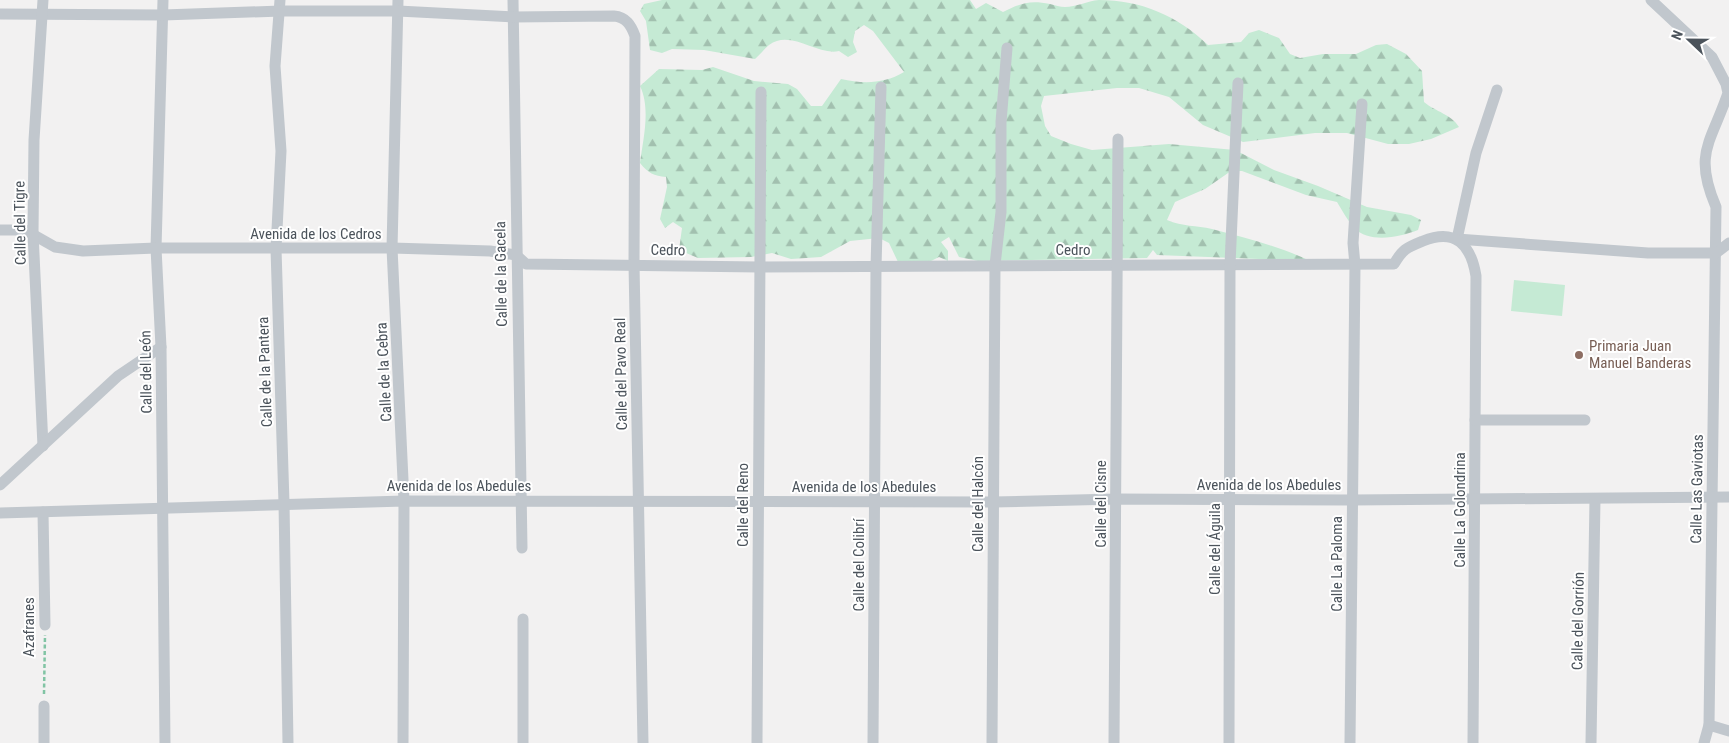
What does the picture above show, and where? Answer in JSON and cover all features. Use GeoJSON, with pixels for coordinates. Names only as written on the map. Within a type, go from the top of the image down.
{"type":"FeatureCollection","features":[{"type":"Feature","properties":{"kind":"street","name":"Calle del Tigre"},"geometry":{"type":"LineString","coordinates":[[43,0],[44,15],[34,140],[33,233],[43,446]]}},
{"type":"Feature","properties":{"kind":"street","name":"Calle del León"},"geometry":{"type":"LineString","coordinates":[[163,0],[156,248],[161,347],[166,743]]}},
{"type":"Feature","properties":{"kind":"street","name":"Calle de la Gacela"},"geometry":{"type":"LineString","coordinates":[[514,0],[518,412],[522,548]]}},
{"type":"Feature","properties":{"kind":"street","name":"Calle Las Gaviotas"},"geometry":{"type":"LineString","coordinates":[[1651,0],[1712,57],[1726,84],[1728,93],[1706,152],[1704,167],[1706,179],[1716,207],[1709,725],[1704,743]]}},
{"type":"Feature","properties":{"kind":"street"},"geometry":{"type":"LineString","coordinates":[[0,14],[163,15],[280,5],[398,6],[513,17]]}},
{"type":"Feature","properties":{"kind":"street","name":"Calle de la Pantera"},"geometry":{"type":"LineString","coordinates":[[280,5],[275,66],[281,142],[276,249],[284,503],[288,743]]}},
{"type":"Feature","properties":{"kind":"street","name":"Calle de la Cebra"},"geometry":{"type":"LineString","coordinates":[[398,6],[392,248],[404,500],[403,743]]}},
{"type":"Feature","properties":{"kind":"street","name":"Calle del Pavo Real"},"geometry":{"type":"LineString","coordinates":[[513,17],[621,17],[626,21],[635,36],[634,264],[643,743]]}},
{"type":"Feature","properties":{"kind":"street","name":"Calle del Halcón"},"geometry":{"type":"LineString","coordinates":[[992,743],[995,265],[1001,212],[1001,122],[1007,48]]}},
{"type":"Feature","properties":{"kind":"street","name":"Calle del Águila"},"geometry":{"type":"LineString","coordinates":[[1229,743],[1230,264],[1238,83]]}},
{"type":"Feature","properties":{"kind":"street","name":"Calle del Colibrí"},"geometry":{"type":"LineString","coordinates":[[873,743],[876,267],[880,87]]}},
{"type":"Feature","properties":{"kind":"street"},"geometry":{"type":"LineString","coordinates":[[1496,90],[1476,153],[1457,239],[1648,253],[1716,253],[1729,243]]}},
{"type":"Feature","properties":{"kind":"street","name":"Calle del Reno"},"geometry":{"type":"LineString","coordinates":[[757,743],[761,92]]}},
{"type":"Feature","properties":{"kind":"street","name":"Calle La Paloma"},"geometry":{"type":"LineString","coordinates":[[1350,743],[1354,265],[1352,244],[1362,104]]}},
{"type":"Feature","properties":{"kind":"street","name":"Calle del Cisne"},"geometry":{"type":"LineString","coordinates":[[1114,743],[1118,139]]}},
{"type":"Feature","properties":{"kind":"street","name":"Avenida de los Cedros"},"geometry":{"type":"LineString","coordinates":[[0,230],[25,230],[55,247],[71,250],[392,248],[490,251],[516,255],[526,264],[634,264]]}},
{"type":"Feature","properties":{"kind":"street","name":"Cedro"},"geometry":{"type":"LineString","coordinates":[[634,264],[759,267],[1394,264],[1403,249],[1437,236],[1457,239]]}},
{"type":"Feature","properties":{"kind":"street","name":"Calle La Golondrina"},"geometry":{"type":"LineString","coordinates":[[1457,239],[1465,247],[1473,260],[1476,276],[1473,743]]}},
{"type":"Feature","properties":{"kind":"street"},"geometry":{"type":"LineString","coordinates":[[0,485],[118,376],[161,347]]}},
{"type":"Feature","properties":{"kind":"street"},"geometry":{"type":"LineString","coordinates":[[1475,420],[1585,420]]}},
{"type":"Feature","properties":{"kind":"street","name":"Avenida de los Abedules"},"geometry":{"type":"LineString","coordinates":[[0,513],[404,500],[993,502],[1116,499],[1352,500],[1729,497]]}},
{"type":"Feature","properties":{"kind":"street","name":"Calle del Gorrión"},"geometry":{"type":"LineString","coordinates":[[1591,743],[1595,499]]}},
{"type":"Feature","properties":{"kind":"street","name":"Azafranes"},"geometry":{"type":"LineString","coordinates":[[43,512],[45,625]]}},
{"type":"Feature","properties":{"kind":"street"},"geometry":{"type":"LineString","coordinates":[[523,619],[523,743]]}},
{"type":"Feature","properties":{"kind":"street"},"geometry":{"type":"LineString","coordinates":[[44,706],[44,743]]}},
{"type":"Feature","properties":{"kind":"street"},"geometry":{"type":"LineString","coordinates":[[1709,725],[1729,730]]}},
{"type":"Feature","properties":{"kind":"path","name":"Azafranes"},"geometry":{"type":"LineString","coordinates":[[44,706],[45,625]]}},
{"type":"Feature","properties":{"kind":"green space"},"geometry":{"type":"Polygon","coordinates":[[[662,0],[970,0],[976,9],[986,3],[1003,12],[1031,2],[1061,7],[1099,0],[1130,3],[1171,18],[1208,45],[1241,42],[1249,33],[1259,30],[1279,38],[1290,54],[1300,58],[1323,54],[1356,54],[1376,45],[1387,44],[1406,54],[1422,71],[1424,102],[1448,116],[1459,127],[1431,139],[1409,144],[1388,144],[1347,133],[1315,133],[1243,142],[1203,125],[1169,97],[1139,88],[1117,88],[1044,96],[1041,106],[1045,126],[1051,136],[1071,144],[1092,150],[1169,144],[1235,150],[1274,170],[1367,207],[1411,215],[1421,220],[1418,230],[1411,233],[1385,238],[1368,236],[1354,228],[1337,202],[1306,195],[1242,171],[1231,171],[1205,189],[1175,202],[1167,220],[1249,239],[1310,261],[1157,255],[1153,250],[1147,258],[978,261],[959,257],[949,237],[941,242],[948,251],[948,261],[939,257],[929,262],[898,262],[889,243],[879,238],[850,241],[821,257],[791,259],[772,253],[751,257],[698,258],[679,250],[682,228],[673,222],[665,228],[660,219],[667,187],[666,177],[652,173],[640,163],[646,114],[640,86],[659,69],[702,70],[713,67],[754,81],[788,84],[797,89],[811,106],[822,106],[841,79],[873,82],[889,79],[904,72],[873,31],[864,25],[855,31],[853,42],[857,52],[848,57],[839,51],[831,52],[786,40],[777,41],[769,45],[755,59],[704,50],[672,49],[662,53],[650,50],[646,21],[640,11],[644,4],[662,0]]]}},
{"type":"Feature","properties":{"kind":"green space"},"geometry":{"type":"Polygon","coordinates":[[[1514,280],[1565,285],[1562,316],[1511,311],[1514,280]]]}},
{"type":"Feature","properties":{"kind":"place","name":"Primaria Juan Manuel Banderas"},"geometry":{"type":"Point","coordinates":[1579,355]}}]}
